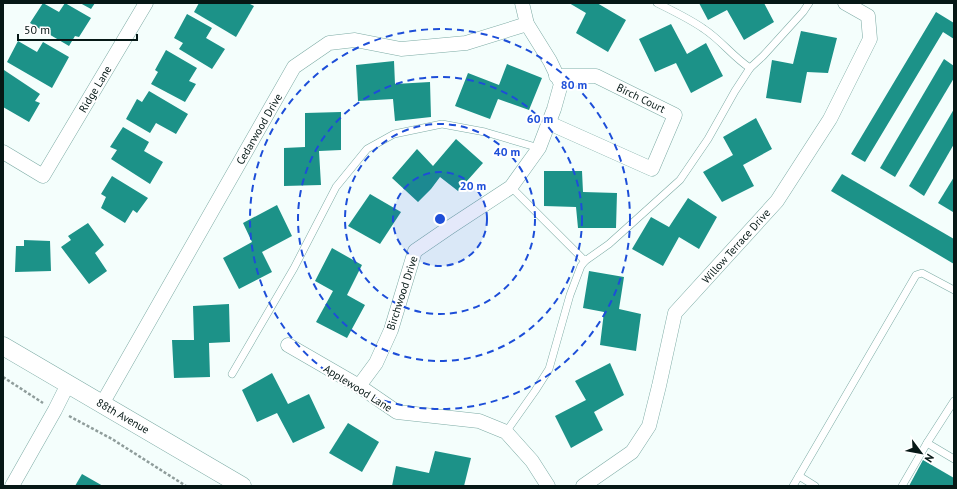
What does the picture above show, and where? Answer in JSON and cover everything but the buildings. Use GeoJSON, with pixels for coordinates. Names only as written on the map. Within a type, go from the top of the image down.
{"type":"FeatureCollection","features":[{"type":"Feature","properties":{"kind":"street","name":"Ridge Lane"},"geometry":{"type":"LineString","coordinates":[[3,152],[43,176],[146,3]]}},
{"type":"Feature","properties":{"kind":"street","name":"Birchwood Drive"},"geometry":{"type":"LineString","coordinates":[[359,386],[376,363],[391,330],[415,251],[450,226],[511,188],[539,148],[554,109],[560,84],[550,61],[527,24],[522,3]]}},
{"type":"Feature","properties":{"kind":"street","name":"Willow Terrace Drive"},"geometry":{"type":"LineString","coordinates":[[583,486],[632,452],[649,426],[675,313],[777,201],[830,119],[870,39],[868,16],[845,3]]}},
{"type":"Feature","properties":{"kind":"street","name":"Cedarwood Drive"},"geometry":{"type":"LineString","coordinates":[[102,404],[294,67],[329,43],[355,40],[401,49],[466,43],[527,24]]}},
{"type":"Feature","properties":{"kind":"street","name":"Birch Court"},"geometry":{"type":"LineString","coordinates":[[549,123],[652,169],[675,115],[596,76],[556,76]]}},
{"type":"Feature","properties":{"kind":"street","name":"Applewood Lane"},"geometry":{"type":"LineString","coordinates":[[288,345],[359,386],[397,412],[479,422],[506,432],[532,461],[548,486]]}},
{"type":"Feature","properties":{"kind":"street","name":"88th Avenue"},"geometry":{"type":"LineString","coordinates":[[3,346],[242,486]]}},
{"type":"Feature","properties":{"kind":"street"},"geometry":{"type":"LineString","coordinates":[[12,486],[68,384]]}},
{"type":"Feature","properties":{"kind":"lane"},"geometry":{"type":"LineString","coordinates":[[657,3],[686,17],[705,29],[721,42],[741,62],[750,68]]}},
{"type":"Feature","properties":{"kind":"lane"},"geometry":{"type":"LineString","coordinates":[[506,432],[535,391],[549,368],[570,295],[581,266],[585,261],[609,244],[680,180],[708,140],[735,91],[750,68],[803,12],[809,3]]}},
{"type":"Feature","properties":{"kind":"lane"},"geometry":{"type":"LineString","coordinates":[[232,374],[294,268],[336,187],[367,149],[394,134],[442,124],[486,132],[539,148]]}},
{"type":"Feature","properties":{"kind":"lane"},"geometry":{"type":"LineString","coordinates":[[511,188],[585,261]]}},
{"type":"Feature","properties":{"kind":"lane"},"geometry":{"type":"LineString","coordinates":[[793,486],[916,275],[922,273],[954,290]]}},
{"type":"Feature","properties":{"kind":"lane"},"geometry":{"type":"LineString","coordinates":[[902,486],[954,401]]}},
{"type":"Feature","properties":{"kind":"lane"},"geometry":{"type":"LineString","coordinates":[[927,443],[954,459]]}},
{"type":"Feature","properties":{"kind":"lane"},"geometry":{"type":"LineString","coordinates":[[799,476],[815,486]]}},
{"type":"Feature","properties":{"kind":"path"},"geometry":{"type":"LineString","coordinates":[[3,377],[55,410],[112,439],[186,486]]}}]}
